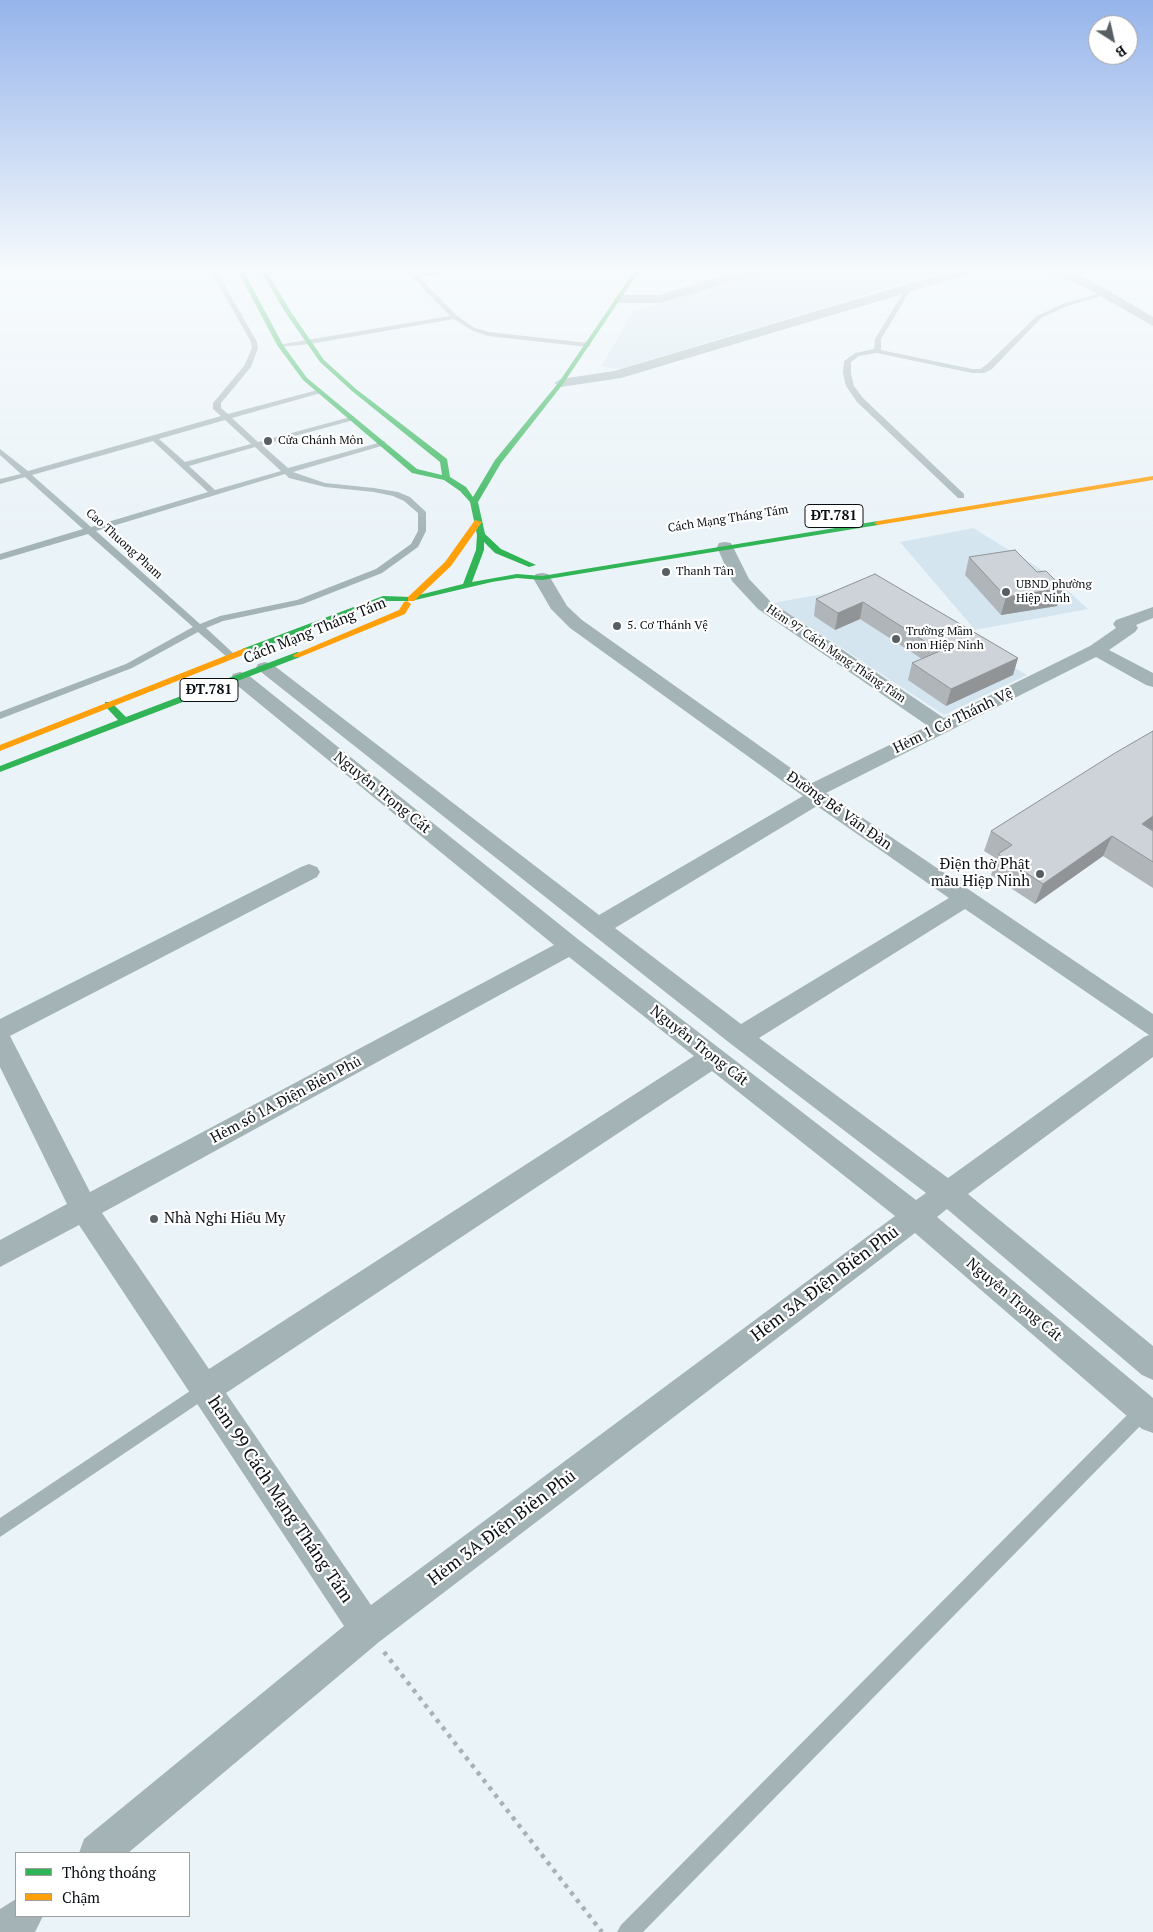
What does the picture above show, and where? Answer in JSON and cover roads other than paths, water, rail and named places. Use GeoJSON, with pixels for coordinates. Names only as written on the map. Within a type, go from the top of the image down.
{"type":"FeatureCollection","features":[{"type":"Feature","properties":{"kind":"main road"},"geometry":{"type":"LineString","coordinates":[[290,360],[295,368],[318,391],[416,471],[446,478],[463,489],[474,502],[481,535],[480,550],[467,584]]}},
{"type":"Feature","properties":{"kind":"main road"},"geometry":{"type":"LineString","coordinates":[[321,360],[348,386],[444,461],[446,478]]}},
{"type":"Feature","properties":{"kind":"main road"},"geometry":{"type":"LineString","coordinates":[[474,502],[498,462],[577,360]]}},
{"type":"Feature","properties":{"kind":"main road","name":"Cách Mạng Tháng Tám"},"geometry":{"type":"LineString","coordinates":[[0,748],[108,704],[247,669],[386,598],[410,599],[467,584],[518,576],[538,569],[725,547],[1153,478]]}},
{"type":"Feature","properties":{"kind":"main road"},"geometry":{"type":"LineString","coordinates":[[944,499],[966,496]]}},
{"type":"Feature","properties":{"kind":"main road"},"geometry":{"type":"LineString","coordinates":[[410,599],[448,564],[478,522]]}},
{"type":"Feature","properties":{"kind":"main road"},"geometry":{"type":"LineString","coordinates":[[481,535],[498,551],[538,569]]}},
{"type":"Feature","properties":{"kind":"main road","name":"Cách Mạng Tháng Tám"},"geometry":{"type":"LineString","coordinates":[[518,576],[538,569]]}},
{"type":"Feature","properties":{"kind":"main road","name":"Cách Mạng Tháng Tám"},"geometry":{"type":"LineString","coordinates":[[0,769],[125,722],[247,669],[402,612],[410,599]]}},
{"type":"Feature","properties":{"kind":"main road"},"geometry":{"type":"LineString","coordinates":[[108,704],[125,722]]}},
{"type":"Feature","properties":{"kind":"street"},"geometry":{"type":"LineString","coordinates":[[561,383],[616,375],[666,360]]}},
{"type":"Feature","properties":{"kind":"street","name":"Hẻm 97 Cách Mạng Tháng Tám"},"geometry":{"type":"LineString","coordinates":[[725,547],[741,581],[764,605],[942,726]]}},
{"type":"Feature","properties":{"kind":"street","name":"Đường Bế Văn Đàn"},"geometry":{"type":"LineString","coordinates":[[538,569],[560,609],[576,624],[814,794],[1153,1027]]}},
{"type":"Feature","properties":{"kind":"street","name":"Hẻm 1 Cơ Thánh Vệ"},"geometry":{"type":"LineString","coordinates":[[598,927],[814,794],[942,726],[1096,650],[1129,628],[1122,624],[1153,612]]}},
{"type":"Feature","properties":{"kind":"street"},"geometry":{"type":"LineString","coordinates":[[1096,650],[1153,681]]}},
{"type":"Feature","properties":{"kind":"street"},"geometry":{"type":"LineString","coordinates":[[247,669],[598,927],[947,1193],[1153,1365]]}},
{"type":"Feature","properties":{"kind":"street","name":"Nguyễn Trọng Cát"},"geometry":{"type":"LineString","coordinates":[[247,669],[571,946],[916,1216],[1148,1414]]}},
{"type":"Feature","properties":{"kind":"street"},"geometry":{"type":"LineString","coordinates":[[0,1030],[309,872]]}},
{"type":"Feature","properties":{"kind":"street"},"geometry":{"type":"LineString","coordinates":[[740,1037],[966,898]]}},
{"type":"Feature","properties":{"kind":"street","name":"Hẻm số 1A Điện Biên Phủ"},"geometry":{"type":"LineString","coordinates":[[0,1254],[571,946]]}},
{"type":"Feature","properties":{"kind":"street","name":"hẻm 99 Cách Mạng Tháng Tám"},"geometry":{"type":"LineString","coordinates":[[0,1040],[84,1209],[367,1630]]}},
{"type":"Feature","properties":{"kind":"street","name":"Hẻm 3A Điện Biên Phủ"},"geometry":{"type":"LineString","coordinates":[[99,1852],[367,1630],[916,1216],[1153,1044]]}},
{"type":"Feature","properties":{"kind":"street"},"geometry":{"type":"LineString","coordinates":[[205,1388],[713,1057]]}},
{"type":"Feature","properties":{"kind":"street"},"geometry":{"type":"LineString","coordinates":[[4,1932],[22,1917]]}},
{"type":"Feature","properties":{"kind":"lane"},"geometry":{"type":"LineString","coordinates":[[0,716],[129,666],[198,628],[228,618],[300,602],[379,571],[415,545],[422,532],[422,512],[407,499],[395,494],[374,490],[303,481],[292,476],[217,409],[217,404],[251,360]]}},
{"type":"Feature","properties":{"kind":"lane"},"geometry":{"type":"LineString","coordinates":[[849,360],[847,373],[850,386],[860,400],[966,496]]}},
{"type":"Feature","properties":{"kind":"lane"},"geometry":{"type":"LineString","coordinates":[[920,360],[966,370],[984,370],[995,360]]}},
{"type":"Feature","properties":{"kind":"lane"},"geometry":{"type":"LineString","coordinates":[[0,482],[318,391]]}},
{"type":"Feature","properties":{"kind":"lane"},"geometry":{"type":"LineString","coordinates":[[183,465],[352,418]]}},
{"type":"Feature","properties":{"kind":"lane"},"geometry":{"type":"LineString","coordinates":[[153,437],[213,493]]}},
{"type":"Feature","properties":{"kind":"lane"},"geometry":{"type":"LineString","coordinates":[[0,557],[382,444]]}},
{"type":"Feature","properties":{"kind":"lane","name":"Cao Thuong Pham"},"geometry":{"type":"LineString","coordinates":[[0,451],[198,628],[247,669]]}},
{"type":"Feature","properties":{"kind":"lane"},"geometry":{"type":"LineString","coordinates":[[0,1528],[205,1388]]}},
{"type":"Feature","properties":{"kind":"lane"},"geometry":{"type":"LineString","coordinates":[[628,1932],[1148,1414]]}},
{"type":"Feature","properties":{"kind":"place","name":"Cửa Chánh Môn"},"geometry":{"type":"Point","coordinates":[268,441]}},
{"type":"Feature","properties":{"kind":"place","name":"Thanh Tân"},"geometry":{"type":"Point","coordinates":[666,572]}},
{"type":"Feature","properties":{"kind":"place","name":"UBND phường Hiệp Ninh"},"geometry":{"type":"Point","coordinates":[1006,592]}},
{"type":"Feature","properties":{"kind":"place","name":"5. Cơ Thánh Vệ"},"geometry":{"type":"Point","coordinates":[617,626]}},
{"type":"Feature","properties":{"kind":"place","name":"Trường Mầm non Hiệp Ninh"},"geometry":{"type":"Point","coordinates":[896,639]}},
{"type":"Feature","properties":{"kind":"place","name":"Điện thờ Phật mẫu Hiệp Ninh"},"geometry":{"type":"Point","coordinates":[1040,874]}},
{"type":"Feature","properties":{"kind":"place","name":"Nhà Nghỉ Hiểu My"},"geometry":{"type":"Point","coordinates":[154,1219]}}]}
